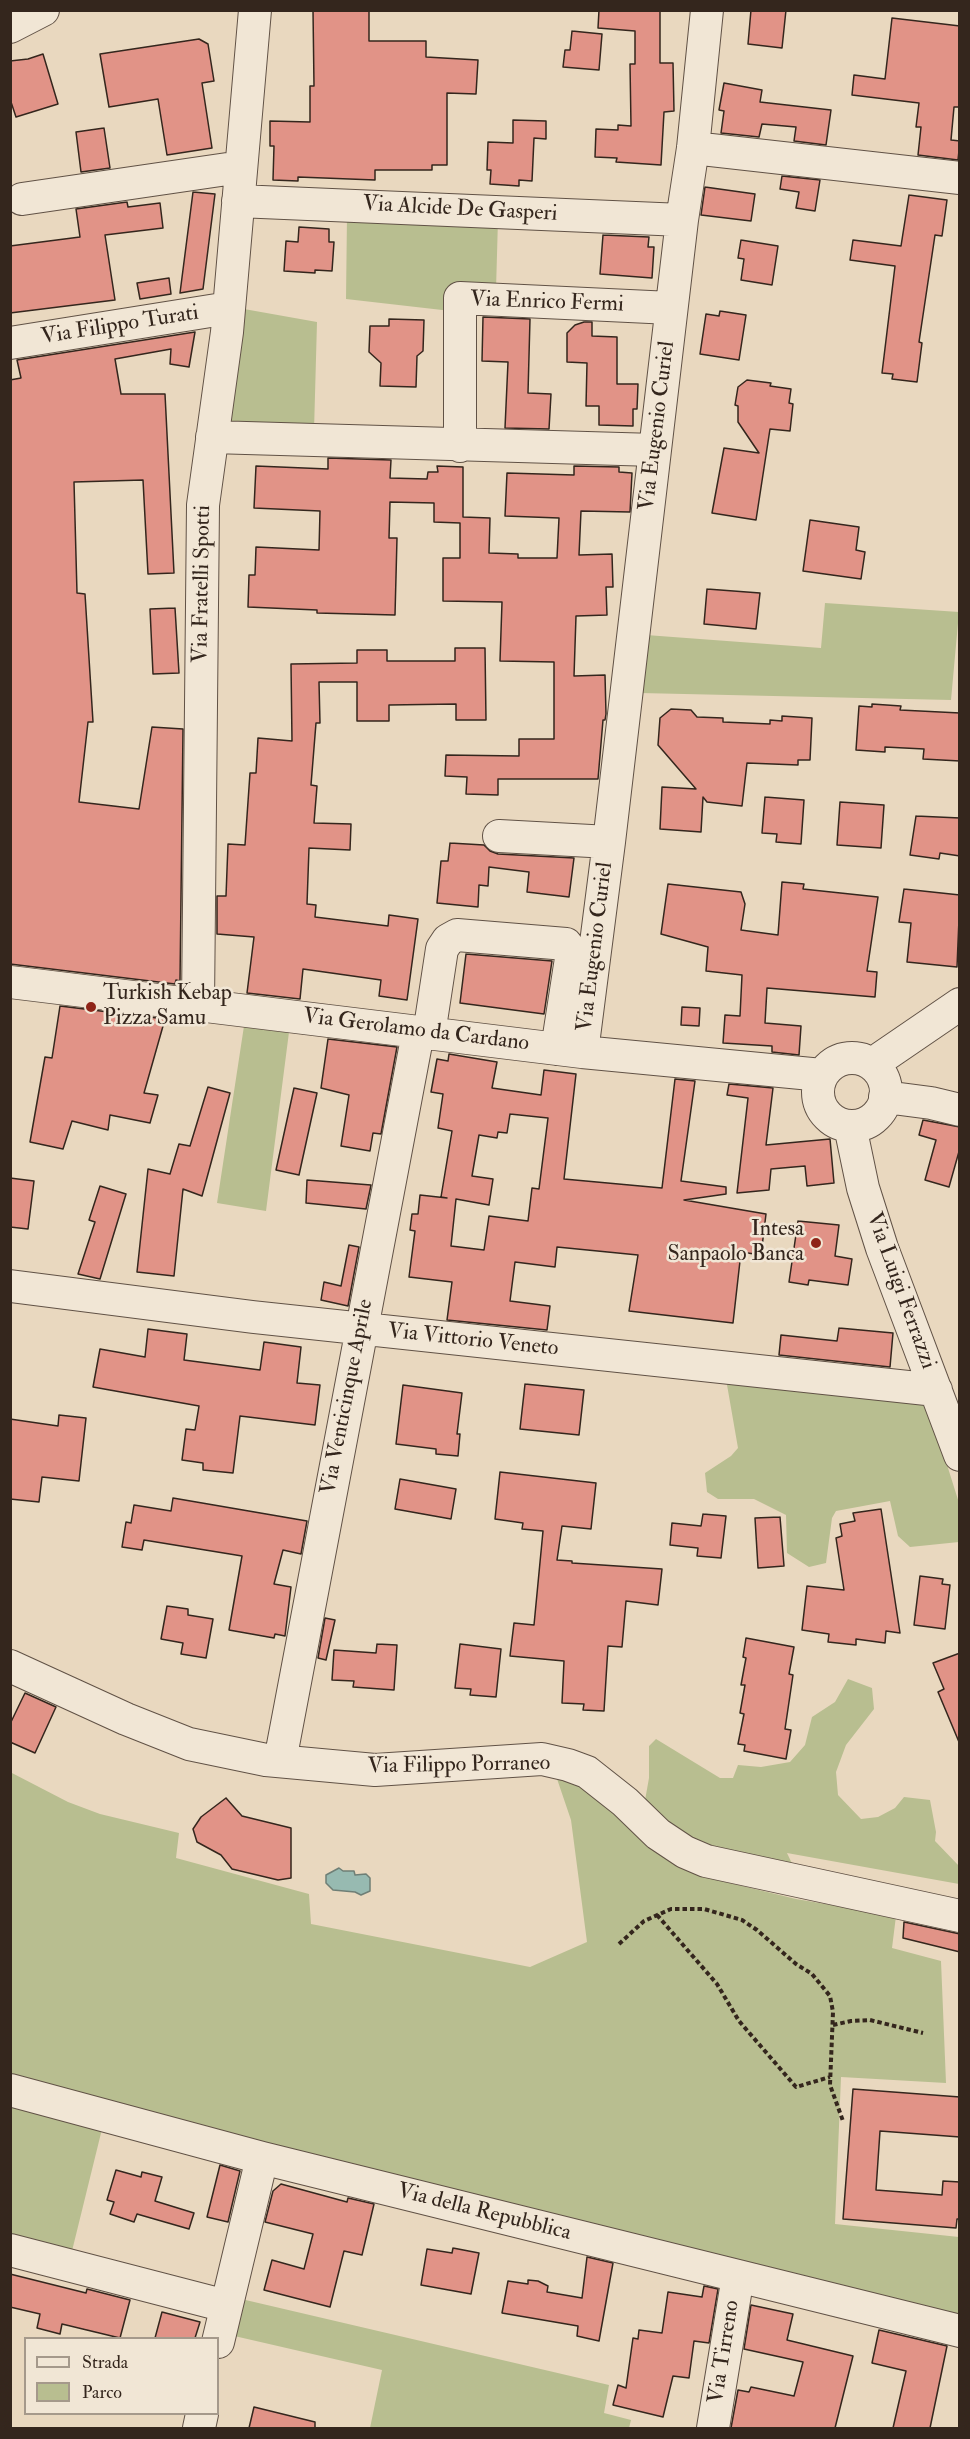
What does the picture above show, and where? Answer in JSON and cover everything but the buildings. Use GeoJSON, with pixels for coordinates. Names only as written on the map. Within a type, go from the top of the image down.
{"type":"FeatureCollection","features":[{"type":"Feature","properties":{"kind":"street"},"geometry":{"type":"LineString","coordinates":[[10,27],[43,10]]}},
{"type":"Feature","properties":{"kind":"street","name":"Via Fratelli Spotti"},"geometry":{"type":"LineString","coordinates":[[198,1004],[203,505],[229,308],[255,10]]}},
{"type":"Feature","properties":{"kind":"street","name":"Via Eugenio Curiel"},"geometry":{"type":"LineString","coordinates":[[570,1050],[609,842],[671,308],[693,148],[707,10]]}},
{"type":"Feature","properties":{"kind":"street"},"geometry":{"type":"LineString","coordinates":[[693,148],[960,178]]}},
{"type":"Feature","properties":{"kind":"street"},"geometry":{"type":"LineString","coordinates":[[22,198],[241,167]]}},
{"type":"Feature","properties":{"kind":"street","name":"Via Alcide De Gasperi"},"geometry":{"type":"LineString","coordinates":[[238,201],[682,220]]}},
{"type":"Feature","properties":{"kind":"street","name":"Via Enrico Fermi"},"geometry":{"type":"LineString","coordinates":[[460,446],[460,298],[671,308]]}},
{"type":"Feature","properties":{"kind":"street","name":"Via Filippo Turati"},"geometry":{"type":"LineString","coordinates":[[10,344],[229,308]]}},
{"type":"Feature","properties":{"kind":"street"},"geometry":{"type":"LineString","coordinates":[[212,437],[655,450]]}},
{"type":"Feature","properties":{"kind":"street","name":"Via Eugenio Curiel"},"geometry":{"type":"LineString","coordinates":[[499,836],[609,842]]}},
{"type":"Feature","properties":{"kind":"street","name":"Via Venticinque Aprile"},"geometry":{"type":"LineString","coordinates":[[280,1761],[360,1328],[442,949],[448,940],[457,935],[566,944],[572,952],[570,1050]]}},
{"type":"Feature","properties":{"kind":"street","name":"Via Gerolamo da Cardano"},"geometry":{"type":"LineString","coordinates":[[10,982],[570,1050],[822,1075]]}},
{"type":"Feature","properties":{"kind":"street"},"geometry":{"type":"LineString","coordinates":[[874,1065],[880,1058],[960,1004]]}},
{"type":"Feature","properties":{"kind":"street"},"geometry":{"type":"LineString","coordinates":[[845,1058],[856,1058],[874,1065],[881,1074],[885,1086],[885,1097],[877,1115],[860,1125],[850,1126],[829,1117],[818,1097],[822,1075],[836,1061],[845,1058]]}},
{"type":"Feature","properties":{"kind":"street"},"geometry":{"type":"LineString","coordinates":[[885,1097],[932,1103],[960,1110]]}},
{"type":"Feature","properties":{"kind":"street","name":"Via Luigi Ferrazzi"},"geometry":{"type":"LineString","coordinates":[[850,1126],[862,1188],[882,1248],[959,1453]]}},
{"type":"Feature","properties":{"kind":"street","name":"Via Vittorio Veneto"},"geometry":{"type":"LineString","coordinates":[[10,1286],[360,1328],[936,1390]]}},
{"type":"Feature","properties":{"kind":"street","name":"Via Filippo Porraneo"},"geometry":{"type":"LineString","coordinates":[[10,1666],[126,1719],[189,1744],[280,1761],[375,1770],[542,1759],[568,1765],[587,1772],[625,1802],[658,1834],[685,1852],[706,1861],[960,1916]]}},
{"type":"Feature","properties":{"kind":"street","name":"Via della Repubblica"},"geometry":{"type":"LineString","coordinates":[[10,2090],[262,2158],[960,2331]]}},
{"type":"Feature","properties":{"kind":"street"},"geometry":{"type":"LineString","coordinates":[[219,2338],[262,2158]]}},
{"type":"Feature","properties":{"kind":"street"},"geometry":{"type":"LineString","coordinates":[[10,2250],[226,2306]]}},
{"type":"Feature","properties":{"kind":"street","name":"Via Tirreno"},"geometry":{"type":"LineString","coordinates":[[713,2428],[738,2276]]}},
{"type":"Feature","properties":{"kind":"path"},"geometry":{"type":"LineString","coordinates":[[620,1944],[644,1921],[670,1909],[704,1909],[742,1920],[796,1964],[813,1974],[830,1996],[833,2025],[830,2085],[843,2121]]}},
{"type":"Feature","properties":{"kind":"path"},"geometry":{"type":"LineString","coordinates":[[657,1915],[717,1984],[739,2021],[796,2087],[830,2077]]}},
{"type":"Feature","properties":{"kind":"path"},"geometry":{"type":"LineString","coordinates":[[833,2025],[870,2020],[923,2033]]}},
{"type":"Feature","properties":{"kind":"green space"},"geometry":{"type":"Polygon","coordinates":[[[347,216],[498,219],[496,290],[451,311],[346,299],[347,216]]]}},
{"type":"Feature","properties":{"kind":"green space"},"geometry":{"type":"Polygon","coordinates":[[[244,309],[317,322],[314,431],[227,429],[244,309]]]}},
{"type":"Feature","properties":{"kind":"green space"},"geometry":{"type":"Polygon","coordinates":[[[825,603],[959,612],[951,700],[640,693],[646,635],[821,648],[825,603]]]}},
{"type":"Feature","properties":{"kind":"green space"},"geometry":{"type":"Polygon","coordinates":[[[244,1026],[289,1032],[266,1211],[217,1203],[244,1026]]]}},
{"type":"Feature","properties":{"kind":"green space"},"geometry":{"type":"Polygon","coordinates":[[[726,1379],[927,1401],[959,1503],[959,1542],[910,1547],[898,1536],[890,1501],[836,1511],[832,1518],[826,1563],[809,1567],[787,1553],[786,1515],[754,1499],[718,1499],[707,1492],[705,1473],[731,1456],[738,1448],[726,1379]]]}},
{"type":"Feature","properties":{"kind":"green space"},"geometry":{"type":"Polygon","coordinates":[[[848,1679],[872,1688],[874,1709],[846,1745],[836,1772],[838,1795],[861,1819],[878,1817],[895,1808],[904,1797],[930,1800],[936,1832],[935,1841],[959,1866],[959,1884],[787,1853],[796,1872],[680,1840],[644,1806],[649,1778],[649,1746],[656,1739],[720,1778],[733,1778],[738,1765],[761,1767],[790,1762],[805,1745],[812,1717],[835,1702],[848,1679]]]}},
{"type":"Feature","properties":{"kind":"green space"},"geometry":{"type":"Polygon","coordinates":[[[554,1770],[609,1803],[655,1852],[705,1877],[796,1899],[896,1916],[892,1948],[941,1961],[946,2083],[841,2077],[835,2224],[959,2237],[959,2316],[708,2256],[11,2078],[10,1772],[68,1802],[100,1814],[179,1833],[176,1858],[309,1894],[311,1924],[530,1967],[587,1942],[571,1820],[554,1770]]]}},
{"type":"Feature","properties":{"kind":"green space"},"geometry":{"type":"Polygon","coordinates":[[[10,2106],[102,2129],[71,2255],[11,2240],[10,2106]]]}},
{"type":"Feature","properties":{"kind":"green space"},"geometry":{"type":"Polygon","coordinates":[[[237,2298],[609,2385],[604,2413],[631,2420],[629,2428],[370,2428],[382,2370],[230,2335],[237,2298]]]}},
{"type":"Feature","properties":{"kind":"water"},"geometry":{"type":"Polygon","coordinates":[[[339,1868],[343,1871],[354,1871],[355,1875],[366,1874],[370,1878],[370,1891],[361,1895],[355,1892],[333,1890],[326,1883],[326,1875],[339,1868]]]}},
{"type":"Feature","properties":{"kind":"place","name":"Turkish Kebap Pizza Samu"},"geometry":{"type":"Point","coordinates":[91,1007]}},
{"type":"Feature","properties":{"kind":"place","name":"Intesa Sanpaolo Banca"},"geometry":{"type":"Point","coordinates":[816,1243]}}]}
